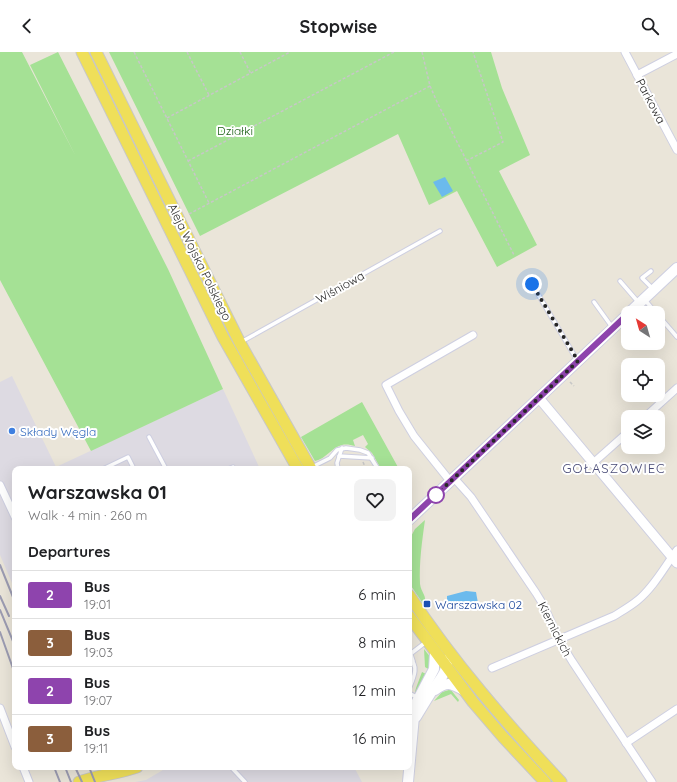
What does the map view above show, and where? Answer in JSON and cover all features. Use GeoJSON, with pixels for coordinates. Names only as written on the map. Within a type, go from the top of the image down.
{"type":"FeatureCollection","features":[{"type":"Feature","properties":{"kind":"main road","name":"Aleja Wojska Polskiego"},"geometry":{"type":"LineString","coordinates":[[82,52],[223,337],[296,466]]}},
{"type":"Feature","properties":{"kind":"main road","name":"Aleja Wojska Polskiego"},"geometry":{"type":"LineString","coordinates":[[96,52],[240,343],[310,466]]}},
{"type":"Feature","properties":{"kind":"main road"},"geometry":{"type":"LineString","coordinates":[[637,306],[677,268]]}},
{"type":"Feature","properties":{"kind":"main road"},"geometry":{"type":"LineString","coordinates":[[412,517],[621,321]]}},
{"type":"Feature","properties":{"kind":"main road"},"geometry":{"type":"LineString","coordinates":[[412,599],[443,643],[496,711],[561,782]]}},
{"type":"Feature","properties":{"kind":"main road"},"geometry":{"type":"LineString","coordinates":[[412,620],[463,690],[545,782]]}},
{"type":"Feature","properties":{"kind":"main road"},"geometry":{"type":"LineString","coordinates":[[412,742],[415,705],[421,697],[442,678],[447,667],[443,643]]}},
{"type":"Feature","properties":{"kind":"main road"},"geometry":{"type":"LineString","coordinates":[[421,697],[434,669],[435,653]]}},
{"type":"Feature","properties":{"kind":"main road"},"geometry":{"type":"LineString","coordinates":[[421,697],[448,683],[463,690]]}},
{"type":"Feature","properties":{"kind":"main road"},"geometry":{"type":"LineString","coordinates":[[79,782],[97,776],[127,770]]}},
{"type":"Feature","properties":{"kind":"main road"},"geometry":{"type":"LineString","coordinates":[[408,782],[409,770]]}},
{"type":"Feature","properties":{"kind":"street","name":"Parkowa"},"geometry":{"type":"LineString","coordinates":[[625,52],[677,150]]}},
{"type":"Feature","properties":{"kind":"street"},"geometry":{"type":"LineString","coordinates":[[637,74],[677,54]]}},
{"type":"Feature","properties":{"kind":"street","name":"Kiernickich"},"geometry":{"type":"LineString","coordinates":[[473,335],[386,385],[414,436],[452,479],[471,497],[536,593],[544,606],[559,640],[652,782]]}},
{"type":"Feature","properties":{"kind":"street"},"geometry":{"type":"LineString","coordinates":[[653,410],[677,388]]}},
{"type":"Feature","properties":{"kind":"street"},"geometry":{"type":"LineString","coordinates":[[492,668],[614,616],[629,607],[648,590],[675,557],[592,464],[538,398]]}},
{"type":"Feature","properties":{"kind":"street"},"geometry":{"type":"LineString","coordinates":[[592,464],[621,438]]}},
{"type":"Feature","properties":{"kind":"street"},"geometry":{"type":"LineString","coordinates":[[0,485],[12,510]]}},
{"type":"Feature","properties":{"kind":"street"},"geometry":{"type":"LineString","coordinates":[[0,708],[12,738]]}},
{"type":"Feature","properties":{"kind":"street"},"geometry":{"type":"LineString","coordinates":[[626,743],[677,709]]}},
{"type":"Feature","properties":{"kind":"street"},"geometry":{"type":"LineString","coordinates":[[24,770],[29,782]]}},
{"type":"Feature","properties":{"kind":"lane","name":"Wiśniowa"},"geometry":{"type":"LineString","coordinates":[[240,343],[440,231]]}},
{"type":"Feature","properties":{"kind":"lane"},"geometry":{"type":"LineString","coordinates":[[651,270],[642,278],[654,290]]}},
{"type":"Feature","properties":{"kind":"lane"},"geometry":{"type":"LineString","coordinates":[[620,281],[648,306]]}},
{"type":"Feature","properties":{"kind":"lane"},"geometry":{"type":"LineString","coordinates":[[532,284],[578,361]]}},
{"type":"Feature","properties":{"kind":"lane"},"geometry":{"type":"LineString","coordinates":[[594,302],[613,328]]}},
{"type":"Feature","properties":{"kind":"lane"},"geometry":{"type":"LineString","coordinates":[[665,323],[677,337]]}},
{"type":"Feature","properties":{"kind":"lane"},"geometry":{"type":"LineString","coordinates":[[149,437],[164,466]]}},
{"type":"Feature","properties":{"kind":"lane"},"geometry":{"type":"LineString","coordinates":[[315,466],[330,458],[337,450],[342,448],[364,451],[372,458],[376,466]]}},
{"type":"Feature","properties":{"kind":"lane"},"geometry":{"type":"LineString","coordinates":[[330,458],[337,464],[342,448]]}},
{"type":"Feature","properties":{"kind":"lane"},"geometry":{"type":"LineString","coordinates":[[339,456],[372,458]]}},
{"type":"Feature","properties":{"kind":"lane"},"geometry":{"type":"LineString","coordinates":[[109,466],[128,457],[132,466]]}},
{"type":"Feature","properties":{"kind":"lane"},"geometry":{"type":"LineString","coordinates":[[412,652],[427,641]]}},
{"type":"Feature","properties":{"kind":"lane"},"geometry":{"type":"LineString","coordinates":[[412,659],[415,669],[412,682]]}},
{"type":"Feature","properties":{"kind":"lane"},"geometry":{"type":"LineString","coordinates":[[234,770],[245,782]]}},
{"type":"Feature","properties":{"kind":"path"},"geometry":{"type":"LineString","coordinates":[[134,52],[209,203]]}},
{"type":"Feature","properties":{"kind":"path"},"geometry":{"type":"LineString","coordinates":[[187,52],[209,95]]}},
{"type":"Feature","properties":{"kind":"path"},"geometry":{"type":"LineString","coordinates":[[240,52],[251,74]]}},
{"type":"Feature","properties":{"kind":"path"},"geometry":{"type":"LineString","coordinates":[[167,118],[290,52]]}},
{"type":"Feature","properties":{"kind":"path"},"geometry":{"type":"LineString","coordinates":[[188,161],[394,52]]}},
{"type":"Feature","properties":{"kind":"path"},"geometry":{"type":"LineString","coordinates":[[422,52],[430,86],[514,255]]}},
{"type":"Feature","properties":{"kind":"path"},"geometry":{"type":"LineString","coordinates":[[466,161],[502,142],[473,52]]}},
{"type":"Feature","properties":{"kind":"path"},"geometry":{"type":"LineString","coordinates":[[189,214],[430,86]]}},
{"type":"Feature","properties":{"kind":"path"},"geometry":{"type":"LineString","coordinates":[[570,382],[574,386]]}},
{"type":"Feature","properties":{"kind":"shaded area"},"geometry":{"type":"Polygon","coordinates":[[[12,376],[56,466],[12,466],[12,583],[0,555],[0,382],[12,376]]]}},
{"type":"Feature","properties":{"kind":"shaded area"},"geometry":{"type":"Polygon","coordinates":[[[223,389],[259,466],[58,466],[223,389]]]}},
{"type":"Feature","properties":{"kind":"shaded area"},"geometry":{"type":"Polygon","coordinates":[[[163,770],[356,770],[362,782],[135,782],[146,780],[163,770]]]}},
{"type":"Feature","properties":{"kind":"green space"},"geometry":{"type":"Polygon","coordinates":[[[0,52],[22,52],[75,155],[30,65],[58,52],[168,269],[223,389],[91,451],[0,280],[0,52]]]}},
{"type":"Feature","properties":{"kind":"green space","name":"Działki"},"geometry":{"type":"Polygon","coordinates":[[[109,52],[491,52],[502,88],[530,155],[499,171],[537,245],[497,267],[457,191],[429,205],[398,134],[200,236],[109,52]]]}},
{"type":"Feature","properties":{"kind":"green space"},"geometry":{"type":"Polygon","coordinates":[[[362,402],[397,466],[379,466],[372,453],[365,447],[368,444],[363,435],[353,440],[355,446],[338,446],[319,460],[315,461],[301,437],[362,402]]]}},
{"type":"Feature","properties":{"kind":"green space"},"geometry":{"type":"Polygon","coordinates":[[[425,520],[420,576],[420,584],[425,597],[424,605],[412,587],[412,534],[415,529],[425,520]]]}},
{"type":"Feature","properties":{"kind":"green space"},"geometry":{"type":"Polygon","coordinates":[[[424,649],[431,658],[431,671],[425,667],[424,649]]]}},
{"type":"Feature","properties":{"kind":"green space"},"geometry":{"type":"Polygon","coordinates":[[[422,672],[428,675],[417,692],[415,692],[416,688],[422,672]]]}},
{"type":"Feature","properties":{"kind":"green space"},"geometry":{"type":"Polygon","coordinates":[[[471,687],[555,782],[551,782],[509,738],[468,689],[471,687]]]}},
{"type":"Feature","properties":{"kind":"green space"},"geometry":{"type":"Polygon","coordinates":[[[451,690],[459,700],[458,702],[451,694],[434,701],[442,692],[451,690]]]}},
{"type":"Feature","properties":{"kind":"water"},"geometry":{"type":"Polygon","coordinates":[[[445,177],[453,191],[442,197],[433,182],[445,177]]]}},
{"type":"Feature","properties":{"kind":"water"},"geometry":{"type":"Polygon","coordinates":[[[466,591],[476,592],[479,609],[462,610],[447,607],[447,596],[466,591]]]}},
{"type":"Feature","properties":{"kind":"railway"},"geometry":{"type":"LineString","coordinates":[[0,565],[12,595]]}},
{"type":"Feature","properties":{"kind":"railway"},"geometry":{"type":"LineString","coordinates":[[0,596],[9,616]]}},
{"type":"Feature","properties":{"kind":"railway"},"geometry":{"type":"LineString","coordinates":[[0,610],[12,639]]}},
{"type":"Feature","properties":{"kind":"railway"},"geometry":{"type":"LineString","coordinates":[[0,632],[12,666]]}},
{"type":"Feature","properties":{"kind":"railway"},"geometry":{"type":"LineString","coordinates":[[55,770],[60,782]]}},
{"type":"Feature","properties":{"kind":"railway"},"geometry":{"type":"LineString","coordinates":[[66,770],[71,782]]}},
{"type":"Feature","properties":{"kind":"railway"},"geometry":{"type":"LineString","coordinates":[[76,770],[82,782]]}},
{"type":"Feature","properties":{"kind":"railway"},"geometry":{"type":"LineString","coordinates":[[90,770],[95,782]]}},
{"type":"Feature","properties":{"kind":"bus line","name":"2"},"geometry":{"type":"LineString","coordinates":[[412,517],[621,321]]}},
{"type":"Feature","properties":{"kind":"place","name":"Składy Węgla"},"geometry":{"type":"Point","coordinates":[12,431]}},
{"type":"Feature","properties":{"kind":"place","name":"Warszawska 02"},"geometry":{"type":"Point","coordinates":[427,604]}},
{"type":"Feature","properties":{"kind":"district","name":"GOŁASZOWIEC"},"geometry":{"type":"Point","coordinates":[614,468]}},
{"type":"Feature","properties":{"kind":"route"},"geometry":{"type":"LineString","coordinates":[[436,495],[578,361],[532,284]]}}]}
